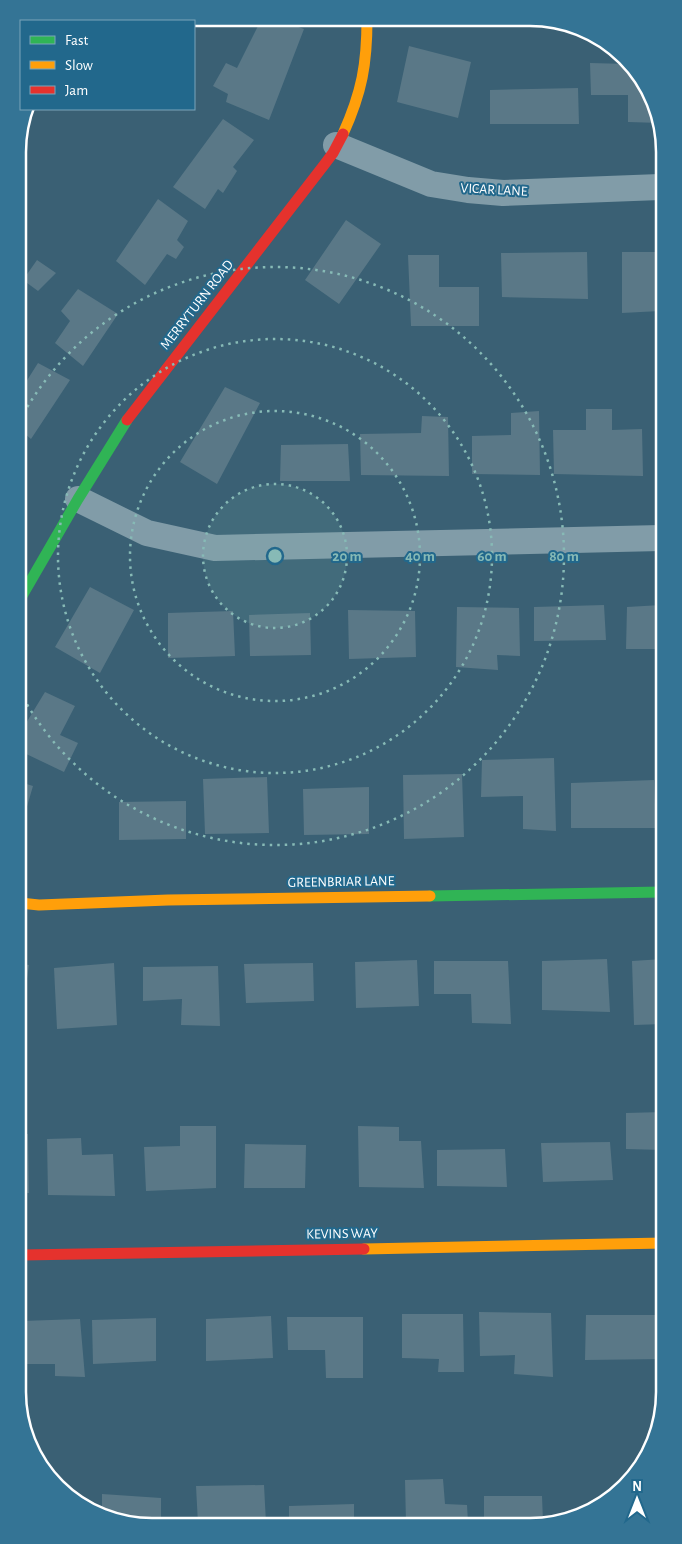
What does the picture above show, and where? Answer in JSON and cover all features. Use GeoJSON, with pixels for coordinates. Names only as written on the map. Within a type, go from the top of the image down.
{"type":"FeatureCollection","features":[{"type":"Feature","properties":{"kind":"street","name":"MERRYTURN ROAD"},"geometry":{"type":"LineString","coordinates":[[27,588],[78,499],[127,420],[332,154],[357,99],[365,72],[367,26]]}},
{"type":"Feature","properties":{"kind":"street","name":"VICAR LANE"},"geometry":{"type":"LineString","coordinates":[[336,145],[431,184],[468,190],[503,193],[656,188]]}},
{"type":"Feature","properties":{"kind":"street"},"geometry":{"type":"LineString","coordinates":[[78,499],[147,533],[215,548],[656,538]]}},
{"type":"Feature","properties":{"kind":"street","name":"GREENBRIAR LANE"},"geometry":{"type":"LineString","coordinates":[[26,904],[39,905],[178,900],[655,892]]}},
{"type":"Feature","properties":{"kind":"street","name":"KEVINS WAY"},"geometry":{"type":"LineString","coordinates":[[26,1255],[655,1243]]}},
{"type":"Feature","properties":{"kind":"building"},"geometry":{"type":"Polygon","coordinates":[[[258,27],[297,27],[304,29],[269,120],[226,102],[228,94],[213,86],[226,63],[237,68],[258,27]]]}},
{"type":"Feature","properties":{"kind":"building"},"geometry":{"type":"Polygon","coordinates":[[[409,46],[471,62],[458,118],[397,102],[409,46]]]}},
{"type":"Feature","properties":{"kind":"building"},"geometry":{"type":"Polygon","coordinates":[[[590,63],[620,64],[639,89],[652,123],[628,122],[628,95],[591,95],[590,63]]]}},
{"type":"Feature","properties":{"kind":"building"},"geometry":{"type":"Polygon","coordinates":[[[578,88],[579,124],[490,124],[490,90],[578,88]]]}},
{"type":"Feature","properties":{"kind":"building"},"geometry":{"type":"Polygon","coordinates":[[[223,119],[254,140],[233,167],[237,171],[223,193],[218,189],[205,209],[173,187],[223,119]]]}},
{"type":"Feature","properties":{"kind":"building"},"geometry":{"type":"Polygon","coordinates":[[[158,199],[188,221],[177,240],[184,247],[176,259],[167,254],[145,285],[116,261],[158,199]]]}},
{"type":"Feature","properties":{"kind":"building"},"geometry":{"type":"Polygon","coordinates":[[[346,220],[381,244],[339,304],[305,280],[346,220]]]}},
{"type":"Feature","properties":{"kind":"building"},"geometry":{"type":"Polygon","coordinates":[[[587,252],[588,299],[502,297],[501,253],[587,252]]]}},
{"type":"Feature","properties":{"kind":"building"},"geometry":{"type":"Polygon","coordinates":[[[622,252],[656,252],[656,311],[622,313],[622,252]]]}},
{"type":"Feature","properties":{"kind":"building"},"geometry":{"type":"Polygon","coordinates":[[[408,255],[439,255],[439,287],[479,287],[479,326],[411,326],[408,255]]]}},
{"type":"Feature","properties":{"kind":"building"},"geometry":{"type":"Polygon","coordinates":[[[37,260],[56,273],[38,291],[27,283],[27,274],[37,260]]]}},
{"type":"Feature","properties":{"kind":"building"},"geometry":{"type":"Polygon","coordinates":[[[78,289],[118,314],[83,366],[55,343],[70,321],[61,311],[78,289]]]}},
{"type":"Feature","properties":{"kind":"building"},"geometry":{"type":"Polygon","coordinates":[[[38,363],[70,380],[31,439],[27,435],[27,381],[38,363]]]}},
{"type":"Feature","properties":{"kind":"building"},"geometry":{"type":"Polygon","coordinates":[[[225,387],[260,403],[217,484],[180,462],[225,387]]]}},
{"type":"Feature","properties":{"kind":"building"},"geometry":{"type":"Polygon","coordinates":[[[586,409],[612,409],[612,430],[642,429],[643,476],[554,474],[553,430],[586,430],[586,409]]]}},
{"type":"Feature","properties":{"kind":"building"},"geometry":{"type":"Polygon","coordinates":[[[539,411],[540,475],[472,474],[472,436],[511,435],[511,413],[539,411]]]}},
{"type":"Feature","properties":{"kind":"building"},"geometry":{"type":"Polygon","coordinates":[[[422,416],[448,417],[449,476],[361,475],[360,434],[421,433],[422,416]]]}},
{"type":"Feature","properties":{"kind":"building"},"geometry":{"type":"Polygon","coordinates":[[[348,444],[350,481],[280,481],[281,445],[348,444]]]}},
{"type":"Feature","properties":{"kind":"building"},"geometry":{"type":"Polygon","coordinates":[[[90,587],[134,610],[100,673],[55,647],[90,587]]]}},
{"type":"Feature","properties":{"kind":"building"},"geometry":{"type":"Polygon","coordinates":[[[604,605],[606,640],[534,641],[534,607],[604,605]]]}},
{"type":"Feature","properties":{"kind":"building"},"geometry":{"type":"Polygon","coordinates":[[[656,605],[656,649],[626,649],[627,607],[656,605]]]}},
{"type":"Feature","properties":{"kind":"building"},"geometry":{"type":"Polygon","coordinates":[[[457,607],[519,608],[520,656],[497,655],[498,670],[456,667],[457,607]]]}},
{"type":"Feature","properties":{"kind":"building"},"geometry":{"type":"Polygon","coordinates":[[[348,610],[415,611],[416,657],[349,659],[348,610]]]}},
{"type":"Feature","properties":{"kind":"building"},"geometry":{"type":"Polygon","coordinates":[[[233,611],[235,656],[168,658],[168,613],[233,611]]]}},
{"type":"Feature","properties":{"kind":"building"},"geometry":{"type":"Polygon","coordinates":[[[310,613],[311,655],[250,656],[249,615],[310,613]]]}},
{"type":"Feature","properties":{"kind":"building"},"geometry":{"type":"Polygon","coordinates":[[[45,692],[75,706],[60,735],[78,743],[64,772],[27,754],[27,722],[45,692]]]}},
{"type":"Feature","properties":{"kind":"building"},"geometry":{"type":"Polygon","coordinates":[[[554,758],[556,831],[523,829],[523,796],[481,797],[482,760],[554,758]]]}},
{"type":"Feature","properties":{"kind":"building"},"geometry":{"type":"Polygon","coordinates":[[[462,774],[464,837],[404,839],[403,775],[462,774]]]}},
{"type":"Feature","properties":{"kind":"building"},"geometry":{"type":"Polygon","coordinates":[[[267,777],[269,833],[205,834],[203,779],[267,777]]]}},
{"type":"Feature","properties":{"kind":"building"},"geometry":{"type":"Polygon","coordinates":[[[654,780],[655,828],[571,828],[571,783],[654,780]]]}},
{"type":"Feature","properties":{"kind":"building"},"geometry":{"type":"Polygon","coordinates":[[[26,784],[33,786],[26,808],[26,784]]]}},
{"type":"Feature","properties":{"kind":"building"},"geometry":{"type":"Polygon","coordinates":[[[369,787],[369,834],[304,835],[303,789],[369,787]]]}},
{"type":"Feature","properties":{"kind":"building"},"geometry":{"type":"Polygon","coordinates":[[[186,801],[186,839],[119,840],[119,802],[186,801]]]}},
{"type":"Feature","properties":{"kind":"building"},"geometry":{"type":"Polygon","coordinates":[[[607,959],[610,1012],[542,1010],[542,961],[607,959]]]}},
{"type":"Feature","properties":{"kind":"building"},"geometry":{"type":"Polygon","coordinates":[[[655,959],[655,1024],[634,1025],[632,961],[655,959]]]}},
{"type":"Feature","properties":{"kind":"building"},"geometry":{"type":"Polygon","coordinates":[[[417,960],[419,1006],[356,1008],[355,962],[417,960]]]}},
{"type":"Feature","properties":{"kind":"building"},"geometry":{"type":"Polygon","coordinates":[[[434,961],[508,961],[511,1024],[472,1023],[471,994],[434,994],[434,961]]]}},
{"type":"Feature","properties":{"kind":"building"},"geometry":{"type":"Polygon","coordinates":[[[114,963],[117,1025],[57,1029],[54,968],[114,963]]]}},
{"type":"Feature","properties":{"kind":"building"},"geometry":{"type":"Polygon","coordinates":[[[313,963],[314,1001],[246,1003],[244,964],[313,963]]]}},
{"type":"Feature","properties":{"kind":"building"},"geometry":{"type":"Polygon","coordinates":[[[26,965],[29,965],[26,983],[26,965]]]}},
{"type":"Feature","properties":{"kind":"building"},"geometry":{"type":"Polygon","coordinates":[[[218,966],[220,1026],[181,1025],[182,999],[143,1001],[143,967],[218,966]]]}},
{"type":"Feature","properties":{"kind":"building"},"geometry":{"type":"Polygon","coordinates":[[[655,1112],[655,1150],[626,1149],[626,1113],[655,1112]]]}},
{"type":"Feature","properties":{"kind":"building"},"geometry":{"type":"Polygon","coordinates":[[[180,1126],[216,1126],[216,1188],[146,1191],[144,1147],[180,1146],[180,1126]]]}},
{"type":"Feature","properties":{"kind":"building"},"geometry":{"type":"Polygon","coordinates":[[[358,1126],[399,1127],[399,1141],[421,1141],[424,1188],[359,1187],[358,1126]]]}},
{"type":"Feature","properties":{"kind":"building"},"geometry":{"type":"Polygon","coordinates":[[[26,1134],[28,1134],[29,1193],[26,1193],[26,1134]]]}},
{"type":"Feature","properties":{"kind":"building"},"geometry":{"type":"Polygon","coordinates":[[[81,1138],[82,1155],[113,1154],[115,1196],[48,1195],[47,1139],[81,1138]]]}},
{"type":"Feature","properties":{"kind":"building"},"geometry":{"type":"Polygon","coordinates":[[[610,1142],[613,1180],[543,1182],[541,1143],[610,1142]]]}},
{"type":"Feature","properties":{"kind":"building"},"geometry":{"type":"Polygon","coordinates":[[[245,1144],[306,1145],[305,1188],[244,1188],[245,1144]]]}},
{"type":"Feature","properties":{"kind":"building"},"geometry":{"type":"Polygon","coordinates":[[[505,1149],[507,1187],[437,1186],[437,1150],[505,1149]]]}},
{"type":"Feature","properties":{"kind":"building"},"geometry":{"type":"Polygon","coordinates":[[[479,1312],[551,1313],[553,1377],[514,1374],[515,1355],[480,1356],[479,1312]]]}},
{"type":"Feature","properties":{"kind":"building"},"geometry":{"type":"Polygon","coordinates":[[[402,1314],[463,1314],[464,1372],[438,1372],[439,1359],[402,1358],[402,1314]]]}},
{"type":"Feature","properties":{"kind":"building"},"geometry":{"type":"Polygon","coordinates":[[[586,1315],[655,1315],[655,1359],[585,1360],[586,1315]]]}},
{"type":"Feature","properties":{"kind":"building"},"geometry":{"type":"Polygon","coordinates":[[[271,1316],[273,1358],[206,1361],[206,1319],[271,1316]]]}},
{"type":"Feature","properties":{"kind":"building"},"geometry":{"type":"Polygon","coordinates":[[[287,1317],[363,1317],[363,1378],[326,1378],[325,1350],[288,1350],[287,1317]]]}},
{"type":"Feature","properties":{"kind":"building"},"geometry":{"type":"Polygon","coordinates":[[[156,1318],[156,1361],[93,1364],[92,1320],[156,1318]]]}},
{"type":"Feature","properties":{"kind":"building"},"geometry":{"type":"Polygon","coordinates":[[[80,1319],[85,1377],[55,1376],[55,1364],[26,1364],[26,1321],[80,1319]]]}},
{"type":"Feature","properties":{"kind":"building"},"geometry":{"type":"Polygon","coordinates":[[[443,1479],[445,1504],[467,1505],[468,1518],[406,1518],[405,1480],[443,1479]]]}},
{"type":"Feature","properties":{"kind":"building"},"geometry":{"type":"Polygon","coordinates":[[[264,1485],[266,1518],[198,1518],[196,1486],[264,1485]]]}},
{"type":"Feature","properties":{"kind":"building"},"geometry":{"type":"Polygon","coordinates":[[[102,1494],[161,1498],[161,1518],[136,1517],[102,1507],[102,1494]]]}},
{"type":"Feature","properties":{"kind":"building"},"geometry":{"type":"Polygon","coordinates":[[[484,1496],[542,1496],[543,1517],[484,1518],[484,1496]]]}},
{"type":"Feature","properties":{"kind":"building"},"geometry":{"type":"Polygon","coordinates":[[[354,1504],[354,1518],[289,1518],[289,1506],[354,1504]]]}},
{"type":"Feature","properties":{"kind":"traffic: fast"},"geometry":{"type":"LineString","coordinates":[[27,588],[78,499],[127,420]]}},
{"type":"Feature","properties":{"kind":"traffic: fast"},"geometry":{"type":"LineString","coordinates":[[430,896],[655,892]]}},
{"type":"Feature","properties":{"kind":"traffic: slow"},"geometry":{"type":"LineString","coordinates":[[343,134],[355,105],[362,78],[367,26]]}},
{"type":"Feature","properties":{"kind":"traffic: slow"},"geometry":{"type":"LineString","coordinates":[[26,904],[39,905],[168,900],[430,896]]}},
{"type":"Feature","properties":{"kind":"traffic: slow"},"geometry":{"type":"LineString","coordinates":[[364,1249],[655,1243]]}},
{"type":"Feature","properties":{"kind":"traffic: jam"},"geometry":{"type":"LineString","coordinates":[[127,420],[324,165],[343,134]]}},
{"type":"Feature","properties":{"kind":"traffic: jam"},"geometry":{"type":"LineString","coordinates":[[26,1255],[364,1249]]}}]}
